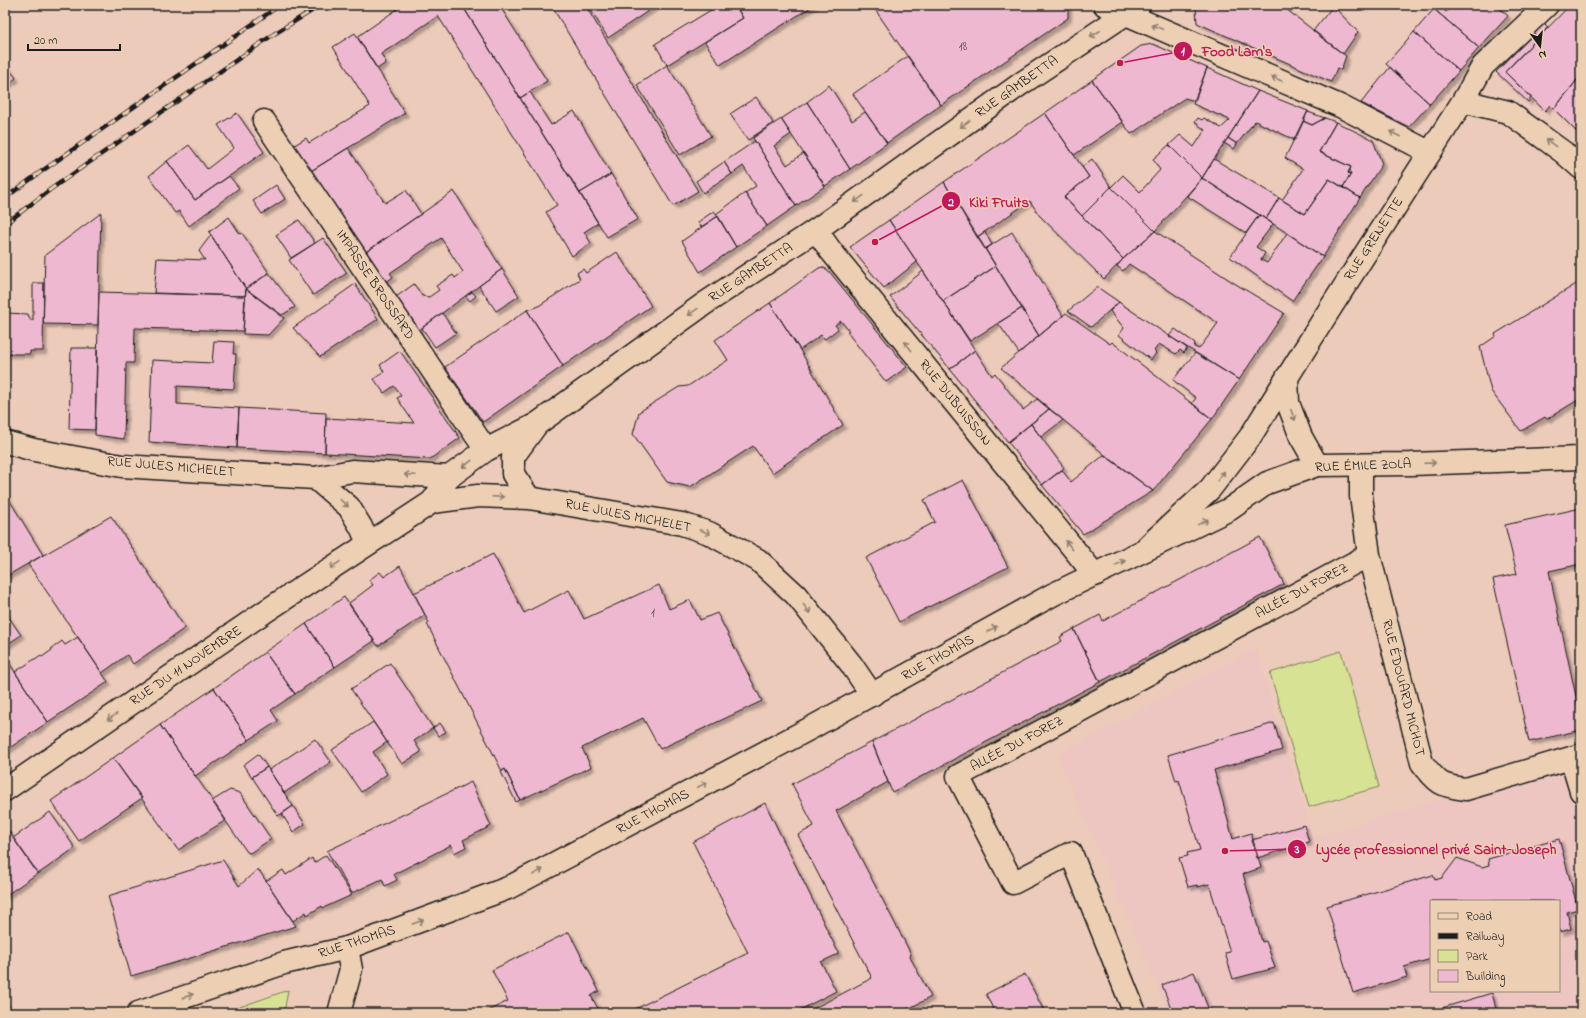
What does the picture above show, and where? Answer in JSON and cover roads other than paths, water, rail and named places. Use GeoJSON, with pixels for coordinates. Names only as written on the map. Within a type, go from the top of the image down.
{"type":"FeatureCollection","features":[{"type":"Feature","properties":{"kind":"street"},"geometry":{"type":"LineString","coordinates":[[1105,5],[1132,10],[1340,106],[1429,152]]}},
{"type":"Feature","properties":{"kind":"street","name":"RUE GRENETTE"},"geometry":{"type":"LineString","coordinates":[[1142,551],[1210,489],[1250,437],[1429,152],[1463,101],[1483,66],[1547,5]]}},
{"type":"Feature","properties":{"kind":"street","name":"RUE GAMBETTA"},"geometry":{"type":"LineString","coordinates":[[368,543],[432,502],[449,477],[486,450],[537,424],[704,304],[816,230],[1022,83],[1132,10]]}},
{"type":"Feature","properties":{"kind":"street"},"geometry":{"type":"LineString","coordinates":[[1463,101],[1508,112],[1563,152],[1581,168]]}},
{"type":"Feature","properties":{"kind":"street","name":"IMPASSE BROSSARD"},"geometry":{"type":"LineString","coordinates":[[264,121],[486,450]]}},
{"type":"Feature","properties":{"kind":"street","name":"RUE DUBUISSON"},"geometry":{"type":"LineString","coordinates":[[816,230],[866,294],[1094,575]]}},
{"type":"Feature","properties":{"kind":"street"},"geometry":{"type":"LineString","coordinates":[[1287,377],[1288,403],[1301,437],[1317,465]]}},
{"type":"Feature","properties":{"kind":"street"},"geometry":{"type":"LineString","coordinates":[[529,498],[513,474],[513,457],[537,424]]}},
{"type":"Feature","properties":{"kind":"street","name":"RUE JULES MICHELET"},"geometry":{"type":"LineString","coordinates":[[5,442],[34,450],[122,466],[315,478],[352,471],[449,477]]}},
{"type":"Feature","properties":{"kind":"street","name":"RUE ÉMILE ZOLA"},"geometry":{"type":"LineString","coordinates":[[1142,551],[1230,509],[1267,483],[1317,465],[1581,458]]}},
{"type":"Feature","properties":{"kind":"street","name":"RUE ÉDOUARD MICHOT"},"geometry":{"type":"LineString","coordinates":[[1361,465],[1361,496],[1369,555],[1422,763],[1437,781],[1451,787],[1466,789],[1576,757]]}},
{"type":"Feature","properties":{"kind":"street"},"geometry":{"type":"LineString","coordinates":[[315,478],[349,507],[361,527],[368,543]]}},
{"type":"Feature","properties":{"kind":"street","name":"RUE JULES MICHELET"},"geometry":{"type":"LineString","coordinates":[[432,502],[478,496],[529,498],[682,524],[709,533],[758,560],[796,595],[851,664],[872,694]]}},
{"type":"Feature","properties":{"kind":"street","name":"RUE DU 11 NOVEMBRE"},"geometry":{"type":"LineString","coordinates":[[5,790],[368,543]]}},
{"type":"Feature","properties":{"kind":"street","name":"RUE THOMAS"},"geometry":{"type":"LineString","coordinates":[[138,1013],[284,963],[347,948],[508,888],[872,694],[1052,595],[1142,551]]}},
{"type":"Feature","properties":{"kind":"street","name":"ALLÉE DU FOREZ"},"geometry":{"type":"LineString","coordinates":[[1135,1013],[1071,853],[1013,883],[958,776],[1369,555]]}},
{"type":"Feature","properties":{"kind":"street"},"geometry":{"type":"LineString","coordinates":[[1576,757],[1581,791]]}},
{"type":"Feature","properties":{"kind":"street"},"geometry":{"type":"LineString","coordinates":[[339,1013],[351,969],[347,948]]}},
{"type":"Feature","properties":{"kind":"railway"},"geometry":{"type":"LineString","coordinates":[[5,198],[280,5]]}},
{"type":"Feature","properties":{"kind":"railway"},"geometry":{"type":"LineString","coordinates":[[5,224],[51,189],[274,34],[321,5]]}},
{"type":"Feature","properties":{"kind":"place","name":"Food Lam's"},"geometry":{"type":"Point","coordinates":[1120,63]}},
{"type":"Feature","properties":{"kind":"place","name":"Kiki Fruits"},"geometry":{"type":"Point","coordinates":[875,242]}},
{"type":"Feature","properties":{"kind":"place","name":"Lycée professionnel privé Saint-Joseph"},"geometry":{"type":"Point","coordinates":[1225,851]}}]}
